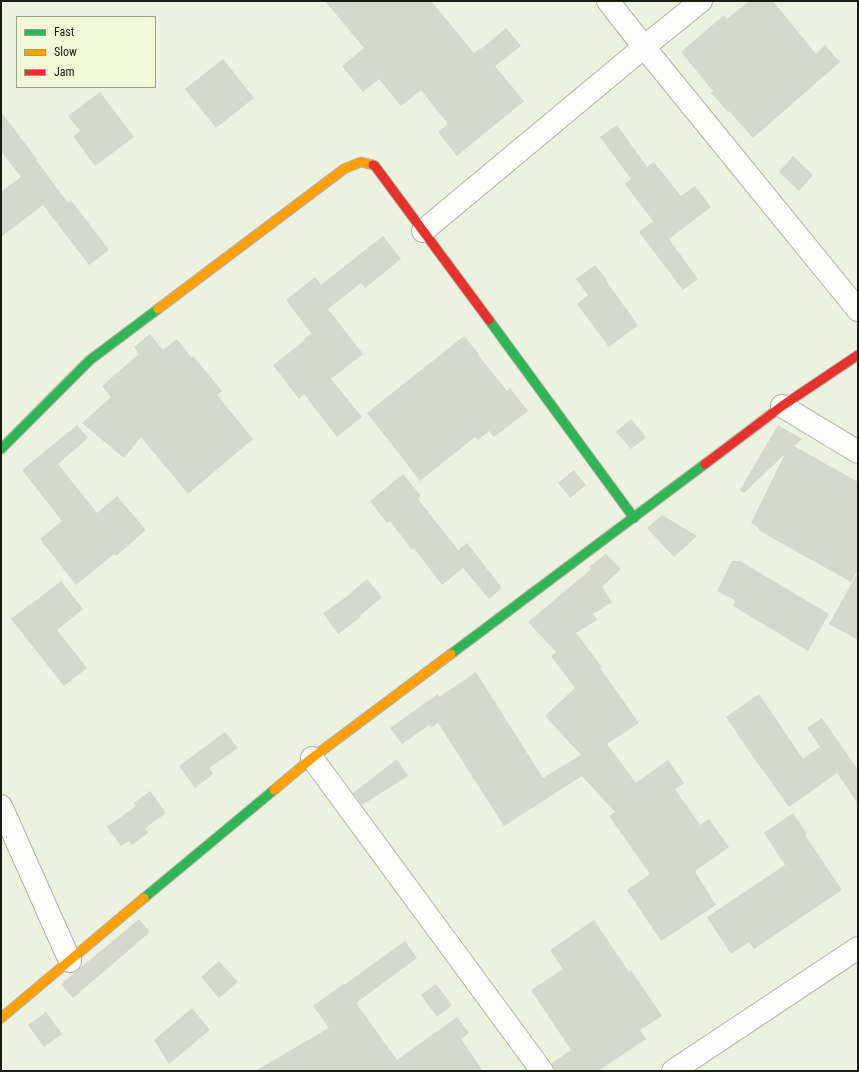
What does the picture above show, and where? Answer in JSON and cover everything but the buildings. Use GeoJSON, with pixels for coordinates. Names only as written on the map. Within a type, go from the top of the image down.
{"type":"FeatureCollection","features":[{"type":"Feature","properties":{"kind":"street"},"geometry":{"type":"LineString","coordinates":[[608,1],[858,310]]}},
{"type":"Feature","properties":{"kind":"street"},"geometry":{"type":"LineString","coordinates":[[423,231],[701,1]]}},
{"type":"Feature","properties":{"kind":"street"},"geometry":{"type":"LineString","coordinates":[[1,448],[90,360],[344,170],[361,162],[375,166],[634,518]]}},
{"type":"Feature","properties":{"kind":"street"},"geometry":{"type":"LineString","coordinates":[[1,1018],[312,758],[782,406],[858,355]]}},
{"type":"Feature","properties":{"kind":"street"},"geometry":{"type":"LineString","coordinates":[[782,406],[858,452]]}},
{"type":"Feature","properties":{"kind":"street"},"geometry":{"type":"LineString","coordinates":[[312,758],[542,1071]]}},
{"type":"Feature","properties":{"kind":"street"},"geometry":{"type":"LineString","coordinates":[[1,806],[70,961]]}},
{"type":"Feature","properties":{"kind":"street"},"geometry":{"type":"LineString","coordinates":[[674,1071],[858,948]]}},
{"type":"Feature","properties":{"kind":"traffic: fast"},"geometry":{"type":"LineString","coordinates":[[1,449],[90,360],[158,309]]}},
{"type":"Feature","properties":{"kind":"traffic: fast"},"geometry":{"type":"LineString","coordinates":[[489,320],[634,518]]}},
{"type":"Feature","properties":{"kind":"traffic: fast"},"geometry":{"type":"LineString","coordinates":[[451,654],[705,464]]}},
{"type":"Feature","properties":{"kind":"traffic: fast"},"geometry":{"type":"LineString","coordinates":[[144,898],[274,790]]}},
{"type":"Feature","properties":{"kind":"traffic: slow"},"geometry":{"type":"LineString","coordinates":[[158,309],[344,169],[361,162],[373,165]]}},
{"type":"Feature","properties":{"kind":"traffic: slow"},"geometry":{"type":"LineString","coordinates":[[274,790],[312,758],[451,654]]}},
{"type":"Feature","properties":{"kind":"traffic: slow"},"geometry":{"type":"LineString","coordinates":[[1,1018],[144,898]]}},
{"type":"Feature","properties":{"kind":"traffic: jam"},"geometry":{"type":"LineString","coordinates":[[373,165],[489,320]]}},
{"type":"Feature","properties":{"kind":"traffic: jam"},"geometry":{"type":"LineString","coordinates":[[705,464],[782,406],[858,355]]}}]}
